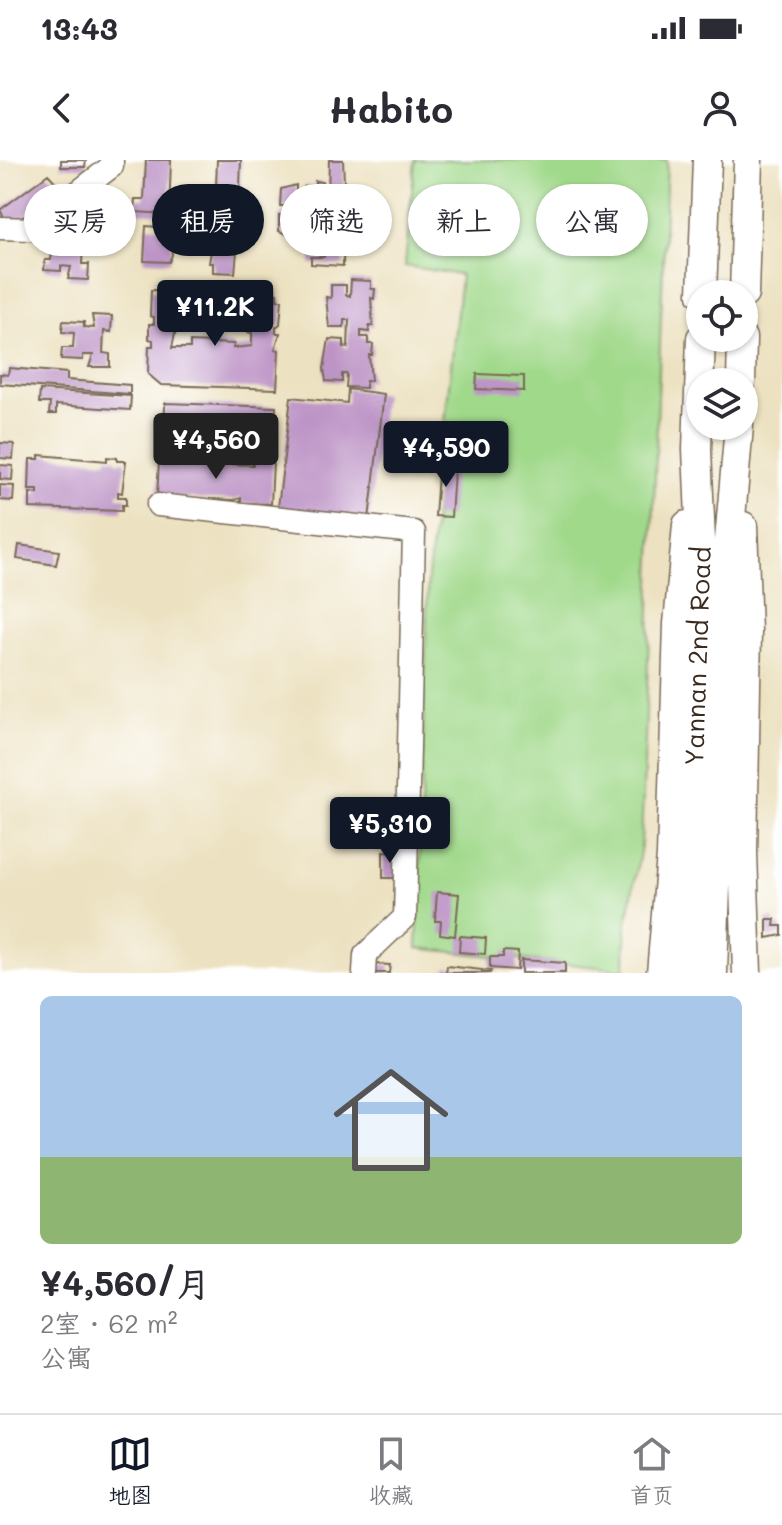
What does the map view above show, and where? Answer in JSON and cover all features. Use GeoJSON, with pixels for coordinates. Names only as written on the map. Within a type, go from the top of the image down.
{"type":"FeatureCollection","features":[{"type":"Feature","properties":{"kind":"main road"},"geometry":{"type":"LineString","coordinates":[[744,280],[748,161]]}},
{"type":"Feature","properties":{"kind":"main road"},"geometry":{"type":"LineString","coordinates":[[702,280],[705,167]]}},
{"type":"Feature","properties":{"kind":"main road","name":"Yannan 2nd Road"},"geometry":{"type":"LineString","coordinates":[[700,352],[697,449],[702,565],[711,665],[713,973]]}},
{"type":"Feature","properties":{"kind":"main road","name":"Yannan 2nd Road"},"geometry":{"type":"LineString","coordinates":[[687,973],[711,665],[727,564],[739,440]]}},
{"type":"Feature","properties":{"kind":"main road"},"geometry":{"type":"LineString","coordinates":[[661,973],[671,855],[682,565],[697,449]]}},
{"type":"Feature","properties":{"kind":"main road"},"geometry":{"type":"LineString","coordinates":[[738,458],[747,565],[743,852],[747,973]]}},
{"type":"Feature","properties":{"kind":"street"},"geometry":{"type":"LineString","coordinates":[[0,228],[30,229],[112,166],[112,160]]}},
{"type":"Feature","properties":{"kind":"street"},"geometry":{"type":"LineString","coordinates":[[158,505],[414,532],[405,917],[365,955],[364,973]]}},
{"type":"Feature","properties":{"kind":"green space"},"geometry":{"type":"Polygon","coordinates":[[[415,160],[667,160],[641,846],[626,927],[625,970],[417,948],[428,578],[461,275],[405,266],[408,234],[408,256],[520,256],[520,184],[413,184],[415,160]]]}},
{"type":"Feature","properties":{"kind":"building"},"geometry":{"type":"Polygon","coordinates":[[[61,160],[86,160],[85,167],[61,167],[61,160]]]}},
{"type":"Feature","properties":{"kind":"building"},"geometry":{"type":"Polygon","coordinates":[[[146,160],[171,160],[170,184],[152,184],[152,213],[136,212],[136,199],[144,199],[146,160]]]}},
{"type":"Feature","properties":{"kind":"building"},"geometry":{"type":"Polygon","coordinates":[[[217,160],[241,160],[240,184],[216,184],[217,160]]]}},
{"type":"Feature","properties":{"kind":"building"},"geometry":{"type":"Polygon","coordinates":[[[329,160],[343,160],[344,184],[328,184],[329,160]]]}},
{"type":"Feature","properties":{"kind":"building"},"geometry":{"type":"Polygon","coordinates":[[[48,174],[57,184],[35,184],[48,174]]]}},
{"type":"Feature","properties":{"kind":"building"},"geometry":{"type":"Polygon","coordinates":[[[24,192],[24,216],[7,223],[0,210],[24,192]]]}},
{"type":"Feature","properties":{"kind":"building"},"geometry":{"type":"Polygon","coordinates":[[[146,226],[152,226],[152,256],[172,256],[169,262],[144,261],[146,226]]]}},
{"type":"Feature","properties":{"kind":"building"},"geometry":{"type":"Polygon","coordinates":[[[51,256],[82,256],[82,264],[89,264],[88,280],[68,279],[71,267],[61,266],[61,271],[44,270],[45,260],[51,260],[51,256]]]}},
{"type":"Feature","properties":{"kind":"building"},"geometry":{"type":"Polygon","coordinates":[[[210,256],[237,256],[235,273],[213,272],[213,263],[209,263],[210,256]]]}},
{"type":"Feature","properties":{"kind":"building"},"geometry":{"type":"Polygon","coordinates":[[[343,256],[343,266],[311,264],[311,257],[343,256]]]}},
{"type":"Feature","properties":{"kind":"building"},"geometry":{"type":"Polygon","coordinates":[[[351,280],[371,281],[371,289],[375,289],[374,299],[371,298],[373,326],[369,326],[369,332],[361,331],[361,337],[368,337],[368,344],[373,344],[372,355],[369,355],[371,381],[366,381],[366,388],[346,387],[347,374],[342,374],[342,382],[326,381],[324,369],[329,339],[344,340],[344,347],[348,348],[349,320],[344,320],[344,327],[329,327],[326,297],[331,298],[331,285],[346,285],[346,295],[350,296],[351,280]]]}},
{"type":"Feature","properties":{"kind":"building"},"geometry":{"type":"Polygon","coordinates":[[[151,290],[178,291],[178,300],[182,300],[181,324],[177,324],[172,348],[190,348],[190,342],[234,344],[233,348],[252,346],[252,333],[248,332],[248,326],[254,326],[254,317],[250,317],[251,291],[277,293],[277,300],[282,300],[280,324],[276,327],[276,333],[280,333],[275,349],[279,350],[277,389],[161,385],[148,374],[149,346],[153,346],[153,340],[149,339],[149,324],[154,324],[154,317],[150,316],[151,290]]]}},
{"type":"Feature","properties":{"kind":"building"},"geometry":{"type":"Polygon","coordinates":[[[92,315],[112,316],[111,332],[104,331],[103,353],[110,354],[110,367],[89,367],[93,355],[83,355],[83,360],[61,359],[62,348],[73,348],[74,333],[62,332],[63,321],[84,322],[84,327],[94,328],[92,315]]]}},
{"type":"Feature","properties":{"kind":"building"},"geometry":{"type":"Polygon","coordinates":[[[9,368],[67,373],[67,380],[130,385],[130,394],[0,384],[0,374],[8,375],[9,368]]]}},
{"type":"Feature","properties":{"kind":"building"},"geometry":{"type":"Polygon","coordinates":[[[477,374],[524,376],[524,391],[476,389],[477,374]]]}},
{"type":"Feature","properties":{"kind":"building"},"geometry":{"type":"Polygon","coordinates":[[[348,389],[384,394],[369,519],[278,508],[291,397],[347,403],[348,389]]]}},
{"type":"Feature","properties":{"kind":"building"},"geometry":{"type":"Polygon","coordinates":[[[40,390],[131,396],[130,410],[56,405],[56,414],[49,414],[50,403],[39,403],[40,390]]]}},
{"type":"Feature","properties":{"kind":"building"},"geometry":{"type":"Polygon","coordinates":[[[165,403],[276,407],[275,439],[164,436],[165,403]]]}},
{"type":"Feature","properties":{"kind":"building"},"geometry":{"type":"Polygon","coordinates":[[[0,443],[14,444],[13,459],[0,458],[0,443]]]}},
{"type":"Feature","properties":{"kind":"building"},"geometry":{"type":"Polygon","coordinates":[[[39,455],[107,461],[107,457],[126,461],[122,493],[118,492],[118,497],[126,497],[126,505],[122,505],[122,511],[30,508],[30,493],[38,494],[38,490],[29,490],[30,459],[39,459],[39,455]]]}},
{"type":"Feature","properties":{"kind":"building"},"geometry":{"type":"Polygon","coordinates":[[[445,455],[455,456],[451,517],[435,516],[438,475],[443,475],[445,455]]]}},
{"type":"Feature","properties":{"kind":"building"},"geometry":{"type":"Polygon","coordinates":[[[159,461],[253,465],[253,461],[273,462],[271,504],[241,503],[241,498],[157,497],[159,461]]]}},
{"type":"Feature","properties":{"kind":"building"},"geometry":{"type":"Polygon","coordinates":[[[0,465],[13,466],[12,480],[0,479],[0,465]]]}},
{"type":"Feature","properties":{"kind":"building"},"geometry":{"type":"Polygon","coordinates":[[[0,485],[14,486],[13,501],[0,500],[0,485]]]}},
{"type":"Feature","properties":{"kind":"building"},"geometry":{"type":"Polygon","coordinates":[[[19,545],[59,551],[56,565],[17,559],[19,545]]]}},
{"type":"Feature","properties":{"kind":"building"},"geometry":{"type":"Polygon","coordinates":[[[383,851],[397,852],[397,878],[383,878],[383,851]]]}},
{"type":"Feature","properties":{"kind":"building"},"geometry":{"type":"Polygon","coordinates":[[[437,892],[459,894],[455,936],[440,934],[441,921],[435,921],[437,892]]]}},
{"type":"Feature","properties":{"kind":"building"},"geometry":{"type":"Polygon","coordinates":[[[767,919],[775,919],[774,926],[782,926],[782,935],[767,938],[767,919]]]}},
{"type":"Feature","properties":{"kind":"building"},"geometry":{"type":"Polygon","coordinates":[[[460,936],[486,938],[485,954],[459,952],[460,936]]]}},
{"type":"Feature","properties":{"kind":"building"},"geometry":{"type":"Polygon","coordinates":[[[503,951],[518,952],[517,970],[490,968],[490,957],[503,957],[503,951]]]}},
{"type":"Feature","properties":{"kind":"building"},"geometry":{"type":"Polygon","coordinates":[[[521,960],[565,963],[565,973],[521,973],[521,960]]]}},
{"type":"Feature","properties":{"kind":"building"},"geometry":{"type":"Polygon","coordinates":[[[373,964],[390,965],[389,973],[372,973],[373,964]]]}},
{"type":"Feature","properties":{"kind":"building"},"geometry":{"type":"Polygon","coordinates":[[[447,966],[491,971],[446,973],[447,966]]]}}]}
